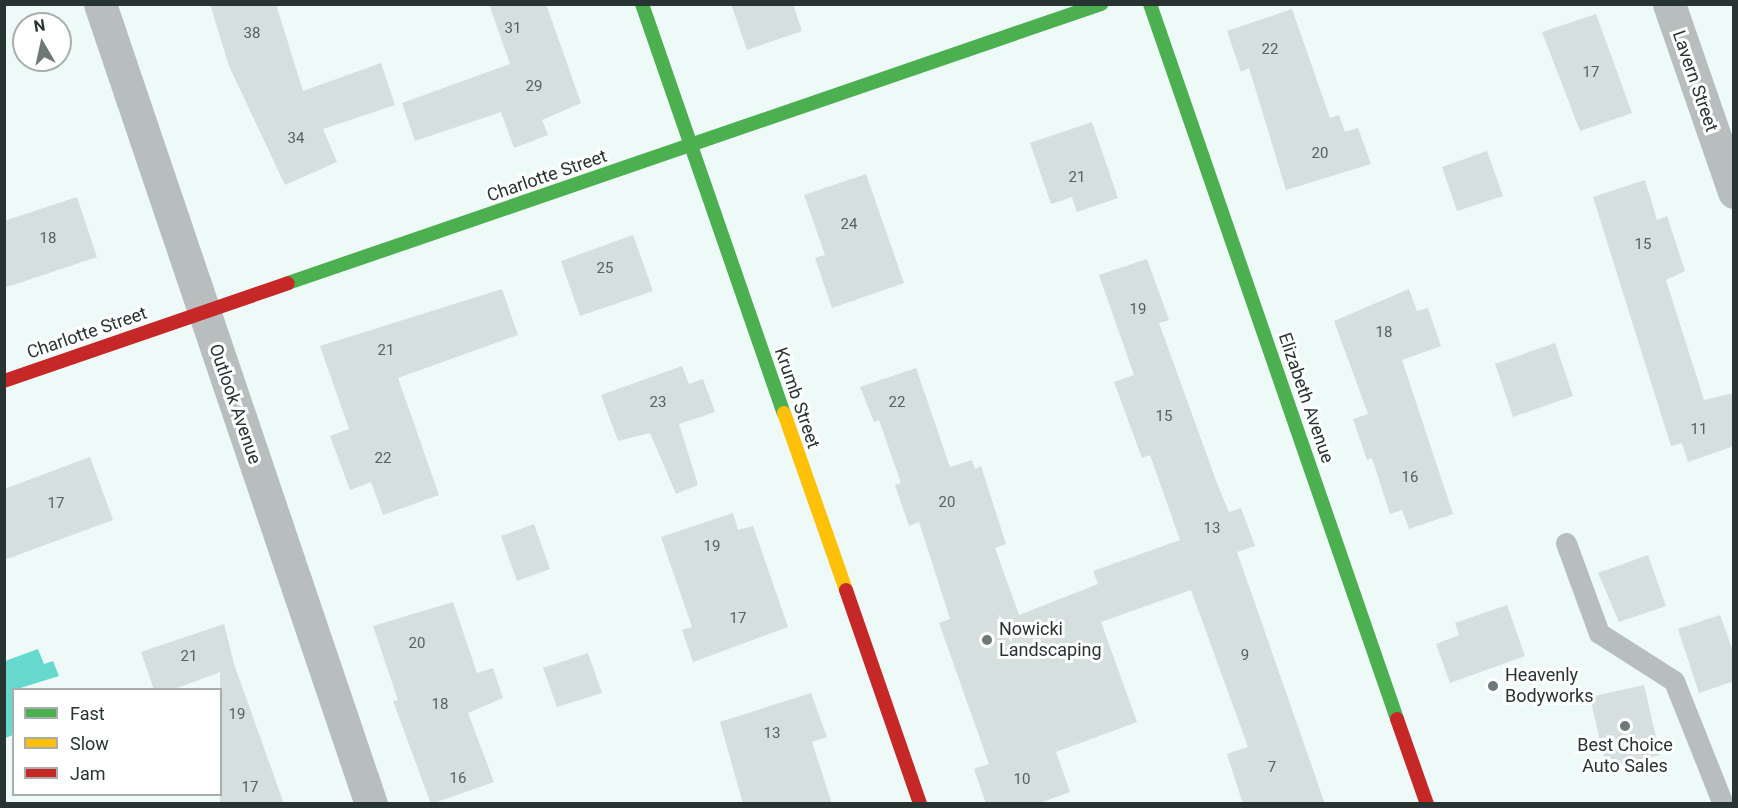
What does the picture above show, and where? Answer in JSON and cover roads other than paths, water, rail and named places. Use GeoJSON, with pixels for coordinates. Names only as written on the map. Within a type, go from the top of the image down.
{"type":"FeatureCollection","features":[{"type":"Feature","properties":{"kind":"street","name":"Outlook Avenue"},"geometry":{"type":"LineString","coordinates":[[100,4],[371,804]]}},
{"type":"Feature","properties":{"kind":"street","name":"Krumb Street"},"geometry":{"type":"LineString","coordinates":[[642,4],[920,804]]}},
{"type":"Feature","properties":{"kind":"street","name":"Charlotte Street"},"geometry":{"type":"LineString","coordinates":[[4,381],[1101,4]]}},
{"type":"Feature","properties":{"kind":"street","name":"Elizabeth Avenue"},"geometry":{"type":"LineString","coordinates":[[1150,4],[1427,804]]}},
{"type":"Feature","properties":{"kind":"street","name":"Lavern Street"},"geometry":{"type":"LineString","coordinates":[[1669,4],[1734,192]]}},
{"type":"Feature","properties":{"kind":"lane"},"geometry":{"type":"LineString","coordinates":[[1566,543],[1599,633],[1674,681],[1723,804]]}},
{"type":"Feature","properties":{"kind":"water"},"geometry":{"type":"Polygon","coordinates":[[[38,649],[44,664],[53,661],[59,676],[20,688],[12,688],[12,735],[5,738],[5,661],[38,649]]]}},
{"type":"Feature","properties":{"kind":"place","name":"Nowicki Landscaping"},"geometry":{"type":"Point","coordinates":[987,640]}},
{"type":"Feature","properties":{"kind":"place","name":"Heavenly Bodyworks"},"geometry":{"type":"Point","coordinates":[1493,686]}},
{"type":"Feature","properties":{"kind":"place","name":"Best Choice Auto Sales"},"geometry":{"type":"Point","coordinates":[1625,726]}}]}
